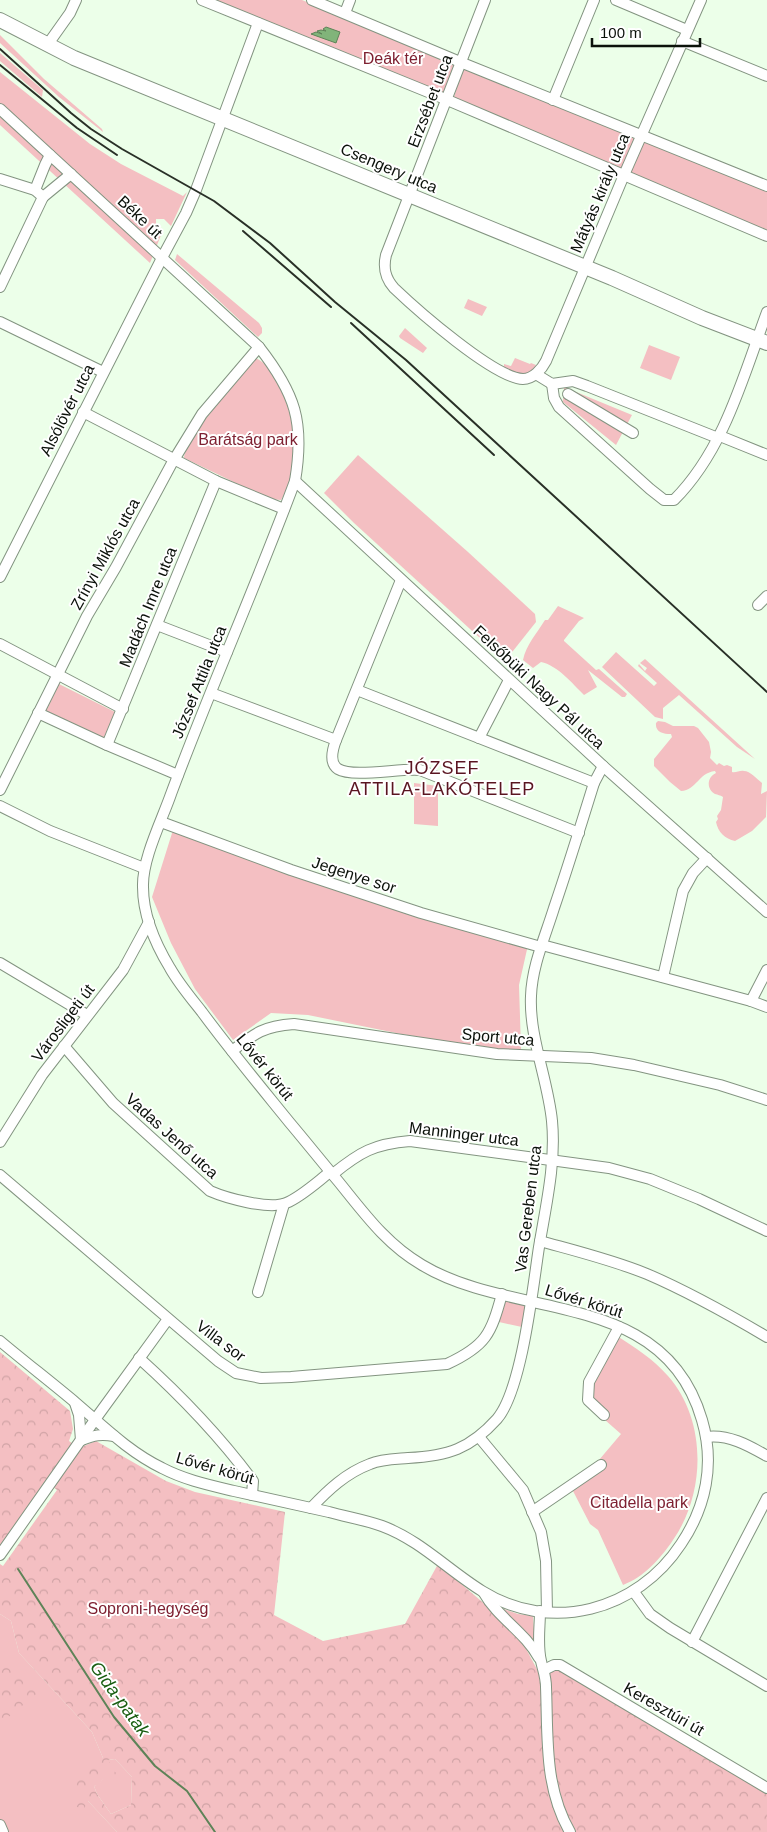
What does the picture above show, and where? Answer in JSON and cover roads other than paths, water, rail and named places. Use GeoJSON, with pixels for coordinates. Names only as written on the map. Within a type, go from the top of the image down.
{"type":"FeatureCollection","features":[{"type":"Feature","properties":{"kind":"main road","name":"Csengery utca"},"geometry":{"type":"LineString","coordinates":[[0,20],[74,58],[653,295],[702,318],[762,341]]}},
{"type":"Feature","properties":{"kind":"street"},"geometry":{"type":"LineString","coordinates":[[48,44],[70,13],[76,0]]}},
{"type":"Feature","properties":{"kind":"street"},"geometry":{"type":"LineString","coordinates":[[202,0],[446,99],[767,236]]}},
{"type":"Feature","properties":{"kind":"street"},"geometry":{"type":"LineString","coordinates":[[312,0],[462,59],[554,100],[767,186]]}},
{"type":"Feature","properties":{"kind":"street"},"geometry":{"type":"LineString","coordinates":[[344,13],[350,0]]}},
{"type":"Feature","properties":{"kind":"street","name":"Erzsébet utca"},"geometry":{"type":"LineString","coordinates":[[485,0],[386,256],[385,269],[388,280],[394,288],[460,345],[497,369],[513,376],[523,379],[537,374]]}},
{"type":"Feature","properties":{"kind":"street"},"geometry":{"type":"LineString","coordinates":[[616,0],[687,30]]}},
{"type":"Feature","properties":{"kind":"street","name":"Mátyás király utca"},"geometry":{"type":"LineString","coordinates":[[537,374],[546,361],[624,174],[701,0]]}},
{"type":"Feature","properties":{"kind":"street"},"geometry":{"type":"LineString","coordinates":[[554,100],[594,2]]}},
{"type":"Feature","properties":{"kind":"street","name":"Alsólövér utca"},"geometry":{"type":"LineString","coordinates":[[0,577],[192,200],[258,23]]}},
{"type":"Feature","properties":{"kind":"street"},"geometry":{"type":"LineString","coordinates":[[682,41],[767,76]]}},
{"type":"Feature","properties":{"kind":"street","name":"Béke út"},"geometry":{"type":"LineString","coordinates":[[0,109],[259,347]]}},
{"type":"Feature","properties":{"kind":"street"},"geometry":{"type":"LineString","coordinates":[[0,287],[39,193],[44,165],[50,155]]}},
{"type":"Feature","properties":{"kind":"street"},"geometry":{"type":"LineString","coordinates":[[39,193],[71,174]]}},
{"type":"Feature","properties":{"kind":"street"},"geometry":{"type":"LineString","coordinates":[[0,179],[39,193]]}},
{"type":"Feature","properties":{"kind":"street"},"geometry":{"type":"LineString","coordinates":[[552,384],[554,398],[559,407],[664,500],[674,500],[700,470],[719,437],[762,341],[767,312]]}},
{"type":"Feature","properties":{"kind":"street"},"geometry":{"type":"LineString","coordinates":[[0,322],[103,372]]}},
{"type":"Feature","properties":{"kind":"street"},"geometry":{"type":"LineString","coordinates":[[83,412],[216,481],[284,509],[294,481],[299,457],[298,421],[289,393],[278,371],[259,347]]}},
{"type":"Feature","properties":{"kind":"street","name":"Zrínyi Miklós utca"},"geometry":{"type":"LineString","coordinates":[[0,790],[88,616],[174,459],[202,414],[259,347]]}},
{"type":"Feature","properties":{"kind":"street"},"geometry":{"type":"LineString","coordinates":[[537,374],[552,384],[573,381],[767,455]]}},
{"type":"Feature","properties":{"kind":"street"},"geometry":{"type":"LineString","coordinates":[[568,394],[633,433]]}},
{"type":"Feature","properties":{"kind":"street","name":"Madách Imre utca"},"geometry":{"type":"LineString","coordinates":[[107,745],[216,481]]}},
{"type":"Feature","properties":{"kind":"street","name":"Felsőbüki Nagy Pál utca"},"geometry":{"type":"LineString","coordinates":[[294,481],[603,766],[767,912]]}},
{"type":"Feature","properties":{"kind":"street","name":"József Attila utca"},"geometry":{"type":"LineString","coordinates":[[144,868],[178,775],[284,509]]}},
{"type":"Feature","properties":{"kind":"street"},"geometry":{"type":"LineString","coordinates":[[401,580],[336,740],[333,756],[334,762],[339,769],[351,773],[420,770],[579,833]]}},
{"type":"Feature","properties":{"kind":"street"},"geometry":{"type":"LineString","coordinates":[[758,605],[767,596]]}},
{"type":"Feature","properties":{"kind":"street"},"geometry":{"type":"LineString","coordinates":[[157,625],[227,652]]}},
{"type":"Feature","properties":{"kind":"street"},"geometry":{"type":"LineString","coordinates":[[0,644],[123,709]]}},
{"type":"Feature","properties":{"kind":"street"},"geometry":{"type":"LineString","coordinates":[[479,738],[509,680]]}},
{"type":"Feature","properties":{"kind":"street"},"geometry":{"type":"LineString","coordinates":[[357,690],[594,783]]}},
{"type":"Feature","properties":{"kind":"street"},"geometry":{"type":"LineString","coordinates":[[211,693],[336,740]]}},
{"type":"Feature","properties":{"kind":"street"},"geometry":{"type":"LineString","coordinates":[[38,713],[178,775]]}},
{"type":"Feature","properties":{"kind":"street","name":"Vas Gereben utca"},"geometry":{"type":"LineString","coordinates":[[311,1508],[345,1476],[371,1463],[393,1459],[432,1457],[457,1450],[479,1437],[499,1416],[511,1392],[531,1300],[552,1160],[552,1123],[549,1093],[531,1013],[535,967],[594,783],[603,766]]}},
{"type":"Feature","properties":{"kind":"street"},"geometry":{"type":"LineString","coordinates":[[0,806],[50,831],[144,868]]}},
{"type":"Feature","properties":{"kind":"street","name":"Jegenye sor"},"geometry":{"type":"LineString","coordinates":[[161,822],[266,862],[421,913],[663,977],[767,1007]]}},
{"type":"Feature","properties":{"kind":"street"},"geometry":{"type":"LineString","coordinates":[[663,977],[683,891],[693,873],[707,858]]}},
{"type":"Feature","properties":{"kind":"street","name":"Lővér körút"},"geometry":{"type":"LineString","coordinates":[[0,1341],[75,1402],[114,1437],[162,1469],[196,1482],[311,1508],[387,1528],[407,1538],[484,1593],[513,1605],[544,1612],[571,1612],[598,1608],[634,1592],[650,1580],[674,1555],[692,1528],[704,1496],[708,1479],[706,1437],[697,1405],[675,1368],[649,1344],[619,1327],[580,1312],[470,1286],[438,1274],[400,1251],[382,1234],[232,1051],[170,968],[149,922],[142,885],[144,868]]}},
{"type":"Feature","properties":{"kind":"street","name":"Városligeti út"},"geometry":{"type":"LineString","coordinates":[[1,1136],[42,1075],[123,970],[149,922]]}},
{"type":"Feature","properties":{"kind":"street"},"geometry":{"type":"LineString","coordinates":[[0,963],[87,1015]]}},
{"type":"Feature","properties":{"kind":"street"},"geometry":{"type":"LineString","coordinates":[[751,1001],[767,970]]}},
{"type":"Feature","properties":{"kind":"street","name":"Sport utca"},"geometry":{"type":"LineString","coordinates":[[232,1051],[257,1032],[274,1025],[294,1024],[498,1054],[591,1058],[634,1065],[720,1085],[767,1100]]}},
{"type":"Feature","properties":{"kind":"street","name":"Vadas Jenő utca"},"geometry":{"type":"LineString","coordinates":[[64,1046],[113,1103],[210,1191],[221,1196],[267,1205],[284,1204]]}},
{"type":"Feature","properties":{"kind":"street","name":"Manninger utca"},"geometry":{"type":"LineString","coordinates":[[331,1173],[368,1150],[387,1143],[410,1140],[609,1168],[650,1178],[767,1231]]}},
{"type":"Feature","properties":{"kind":"street"},"geometry":{"type":"LineString","coordinates":[[258,1292],[284,1204],[331,1173]]}},
{"type":"Feature","properties":{"kind":"street","name":"Villa sor"},"geometry":{"type":"LineString","coordinates":[[0,1175],[218,1361],[236,1373],[261,1378],[291,1377],[447,1364],[467,1355],[485,1340],[494,1322],[502,1294]]}},
{"type":"Feature","properties":{"kind":"street"},"geometry":{"type":"LineString","coordinates":[[540,1241],[594,1256],[647,1274],[717,1308],[767,1337]]}},
{"type":"Feature","properties":{"kind":"street"},"geometry":{"type":"LineString","coordinates":[[0,1555],[94,1420],[168,1319]]}},
{"type":"Feature","properties":{"kind":"street"},"geometry":{"type":"LineString","coordinates":[[604,1415],[588,1400],[589,1382],[619,1327]]}},
{"type":"Feature","properties":{"kind":"street"},"geometry":{"type":"LineString","coordinates":[[139,1358],[159,1376],[236,1457],[253,1481],[252,1494]]}},
{"type":"Feature","properties":{"kind":"street"},"geometry":{"type":"LineString","coordinates":[[75,1402],[79,1415],[81,1440]]}},
{"type":"Feature","properties":{"kind":"street"},"geometry":{"type":"LineString","coordinates":[[81,1440],[93,1435],[103,1434],[114,1437]]}},
{"type":"Feature","properties":{"kind":"street"},"geometry":{"type":"LineString","coordinates":[[479,1437],[523,1490],[541,1532],[546,1561],[542,1665],[547,1755],[551,1782],[559,1811],[570,1832]]}},
{"type":"Feature","properties":{"kind":"street"},"geometry":{"type":"LineString","coordinates":[[706,1437],[726,1437],[767,1456]]}},
{"type":"Feature","properties":{"kind":"street"},"geometry":{"type":"LineString","coordinates":[[532,1512],[601,1465]]}},
{"type":"Feature","properties":{"kind":"street"},"geometry":{"type":"LineString","coordinates":[[692,1642],[767,1498]]}},
{"type":"Feature","properties":{"kind":"street"},"geometry":{"type":"LineString","coordinates":[[634,1592],[650,1614],[692,1642],[767,1686]]}},
{"type":"Feature","properties":{"kind":"street"},"geometry":{"type":"LineString","coordinates":[[484,1593],[490,1604],[529,1642],[542,1665]]}},
{"type":"Feature","properties":{"kind":"street","name":"Keresztúri út"},"geometry":{"type":"LineString","coordinates":[[542,1665],[560,1665],[767,1788]]}},
{"type":"Feature","properties":{"kind":"street"},"geometry":{"type":"LineString","coordinates":[[0,1824],[3,1832]]}},
{"type":"Feature","properties":{"kind":"waterway","name":"Gida-patak"},"geometry":{"type":"LineString","coordinates":[[18,1569],[114,1717],[155,1766],[187,1791],[215,1832]]}},
{"type":"Feature","properties":{"kind":"railway"},"geometry":{"type":"LineString","coordinates":[[0,49],[91,129],[122,149],[214,201],[270,243],[335,302],[406,360],[767,692]]}},
{"type":"Feature","properties":{"kind":"railway"},"geometry":{"type":"LineString","coordinates":[[0,65],[77,128],[117,155]]}},
{"type":"Feature","properties":{"kind":"railway"},"geometry":{"type":"LineString","coordinates":[[243,231],[331,307]]}},
{"type":"Feature","properties":{"kind":"railway"},"geometry":{"type":"LineString","coordinates":[[351,323],[494,455]]}},
{"type":"Feature","properties":{"kind":"district","name":"JÓZSEF ATTILA-LAKÓTELEP"},"geometry":{"type":"Point","coordinates":[442,778]}},
{"type":"Feature","properties":{"kind":"park label","name":"Deák tér"},"geometry":{"type":"Point","coordinates":[393,58]}},
{"type":"Feature","properties":{"kind":"park label","name":"Barátság park"},"geometry":{"type":"Point","coordinates":[248,439]}},
{"type":"Feature","properties":{"kind":"park label","name":"Citadella park"},"geometry":{"type":"Point","coordinates":[639,1502]}},
{"type":"Feature","properties":{"kind":"park label","name":"Soproni-hegység"},"geometry":{"type":"Point","coordinates":[148,1608]}}]}
